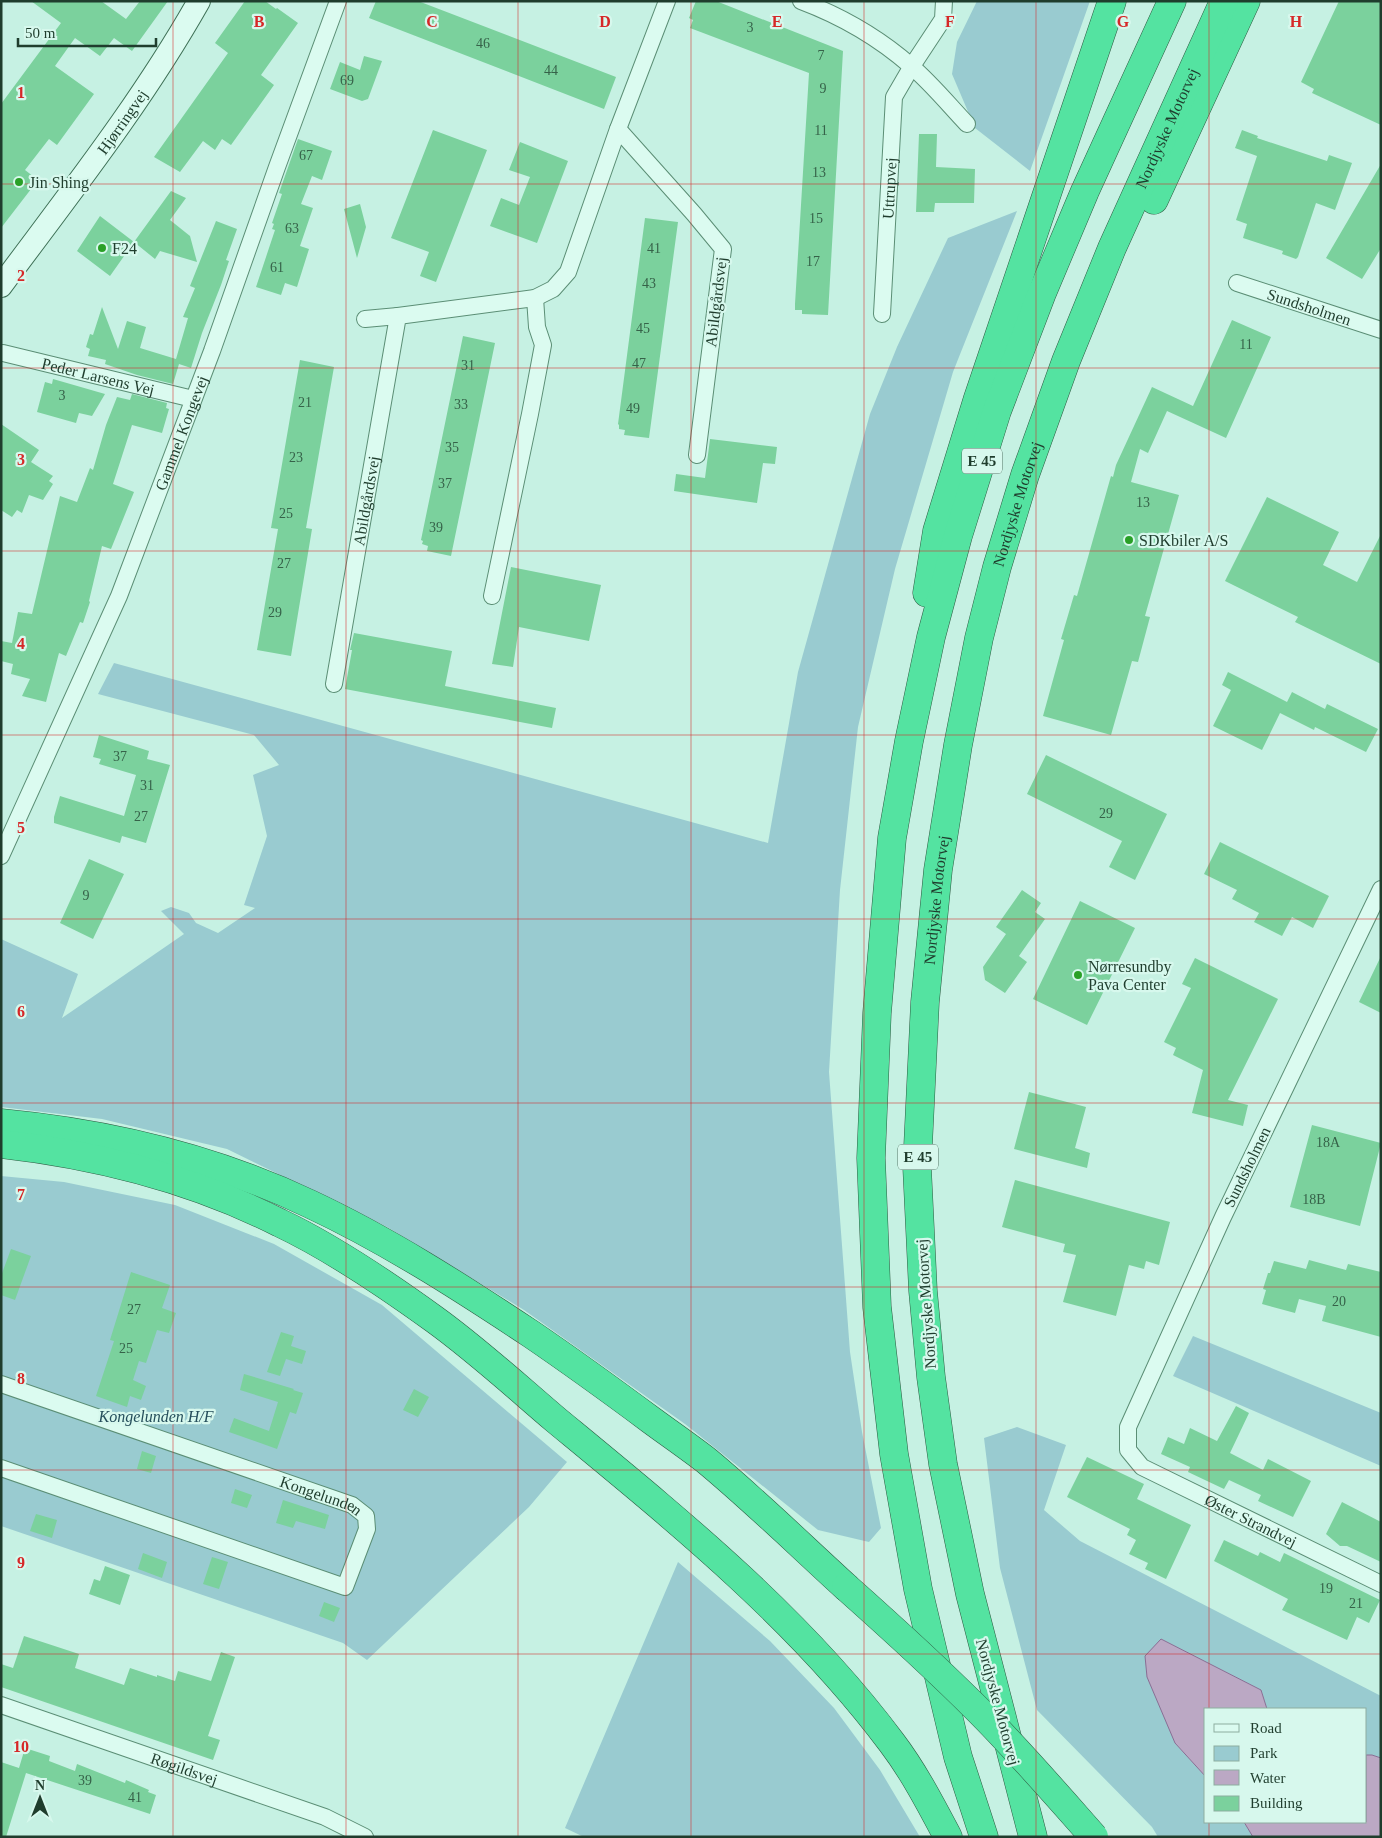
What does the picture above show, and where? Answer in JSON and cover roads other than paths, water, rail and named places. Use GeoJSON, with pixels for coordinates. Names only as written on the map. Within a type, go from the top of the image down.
{"type":"FeatureCollection","features":[{"type":"Feature","properties":{"kind":"highway"},"geometry":{"type":"LineString","coordinates":[[910,741],[920,635],[937,531],[980,391],[1112,1]]}},
{"type":"Feature","properties":{"kind":"highway","name":"E 45"},"geometry":{"type":"LineString","coordinates":[[984,1837],[958,1757],[918,1589],[894,1454],[877,1307],[871,1158],[877,1013],[892,838],[931,637],[958,536],[997,411],[1042,293],[1172,1]]}},
{"type":"Feature","properties":{"kind":"highway","name":"Nordjyske Motorvej"},"geometry":{"type":"LineString","coordinates":[[1033,1837],[970,1594],[943,1464],[931,1377],[923,1291],[917,1167],[925,1002],[938,870],[958,745],[979,638],[997,567],[1025,475],[1066,361],[1112,248],[1224,1]]}},
{"type":"Feature","properties":{"kind":"highway"},"geometry":{"type":"LineString","coordinates":[[1025,475],[1246,1]]}},
{"type":"Feature","properties":{"kind":"highway"},"geometry":{"type":"LineString","coordinates":[[1,1123],[42,1126],[111,1138],[178,1154],[253,1180],[308,1203],[370,1234],[468,1292],[573,1363],[706,1461],[913,1647],[979,1711],[1043,1778],[1094,1837]]}},
{"type":"Feature","properties":{"kind":"highway"},"geometry":{"type":"LineString","coordinates":[[1,1144],[75,1155],[146,1171],[215,1194],[289,1228],[361,1269],[436,1321],[660,1506],[767,1602],[818,1653],[894,1745],[928,1798],[948,1837]]}},
{"type":"Feature","properties":{"kind":"main road","name":"Hjørringvej"},"geometry":{"type":"LineString","coordinates":[[1,286],[142,94],[199,1]]}},
{"type":"Feature","properties":{"kind":"street","name":"Gammel Kongevej"},"geometry":{"type":"LineString","coordinates":[[1,856],[119,596],[212,351],[338,1]]}},
{"type":"Feature","properties":{"kind":"street"},"geometry":{"type":"LineString","coordinates":[[364,319],[535,298],[553,289],[568,272],[618,129],[667,1]]}},
{"type":"Feature","properties":{"kind":"street"},"geometry":{"type":"LineString","coordinates":[[801,1],[825,10],[858,28],[912,66],[967,124]]}},
{"type":"Feature","properties":{"kind":"street","name":"Uttrupvej"},"geometry":{"type":"LineString","coordinates":[[882,314],[894,97],[942,19],[944,1]]}},
{"type":"Feature","properties":{"kind":"street","name":"Abildgårdsvej"},"geometry":{"type":"LineString","coordinates":[[618,129],[723,249],[697,455]]}},
{"type":"Feature","properties":{"kind":"street","name":"Sundsholmen"},"geometry":{"type":"LineString","coordinates":[[1237,283],[1381,330]]}},
{"type":"Feature","properties":{"kind":"street"},"geometry":{"type":"LineString","coordinates":[[492,596],[543,345],[537,327],[535,298]]}},
{"type":"Feature","properties":{"kind":"street","name":"Abildgårdsvej"},"geometry":{"type":"LineString","coordinates":[[334,684],[398,316]]}},
{"type":"Feature","properties":{"kind":"street","name":"Peder Larsens Vej"},"geometry":{"type":"LineString","coordinates":[[3,353],[193,399]]}},
{"type":"Feature","properties":{"kind":"street","name":"Sundsholmen"},"geometry":{"type":"LineString","coordinates":[[1128,1450],[1128,1427],[1141,1397],[1223,1217],[1381,889]]}},
{"type":"Feature","properties":{"kind":"street","name":"Kongelunden"},"geometry":{"type":"LineString","coordinates":[[1,1384],[352,1505],[366,1516],[367,1528],[345,1587],[1,1468]]}},
{"type":"Feature","properties":{"kind":"street","name":"Øster Strandvej"},"geometry":{"type":"LineString","coordinates":[[1128,1450],[1142,1467],[1381,1584]]}},
{"type":"Feature","properties":{"kind":"street","name":"Røgildsvej"},"geometry":{"type":"LineString","coordinates":[[1,1705],[325,1817],[365,1837]]}},
{"type":"Feature","properties":{"kind":"water"},"geometry":{"type":"Polygon","coordinates":[[[1161,1639],[1261,1690],[1267,1708],[1204,1708],[1204,1775],[1175,1743],[1147,1677],[1145,1656],[1161,1639]]]}},
{"type":"Feature","properties":{"kind":"water"},"geometry":{"type":"Polygon","coordinates":[[[1367,1755],[1381,1758],[1381,1837],[1253,1837],[1245,1823],[1367,1823],[1367,1755]]]}},
{"type":"Feature","properties":{"kind":"place","name":"Jin Shing"},"geometry":{"type":"Point","coordinates":[19,182]}},
{"type":"Feature","properties":{"kind":"place","name":"F24"},"geometry":{"type":"Point","coordinates":[102,248]}},
{"type":"Feature","properties":{"kind":"place","name":"SDKbiler A/S"},"geometry":{"type":"Point","coordinates":[1129,540]}},
{"type":"Feature","properties":{"kind":"place","name":"Nørresundby Pava Center"},"geometry":{"type":"Point","coordinates":[1078,975]}},
{"type":"Feature","properties":{"kind":"park label","name":"Kongelunden H/F"},"geometry":{"type":"Point","coordinates":[156,1416]}}]}
